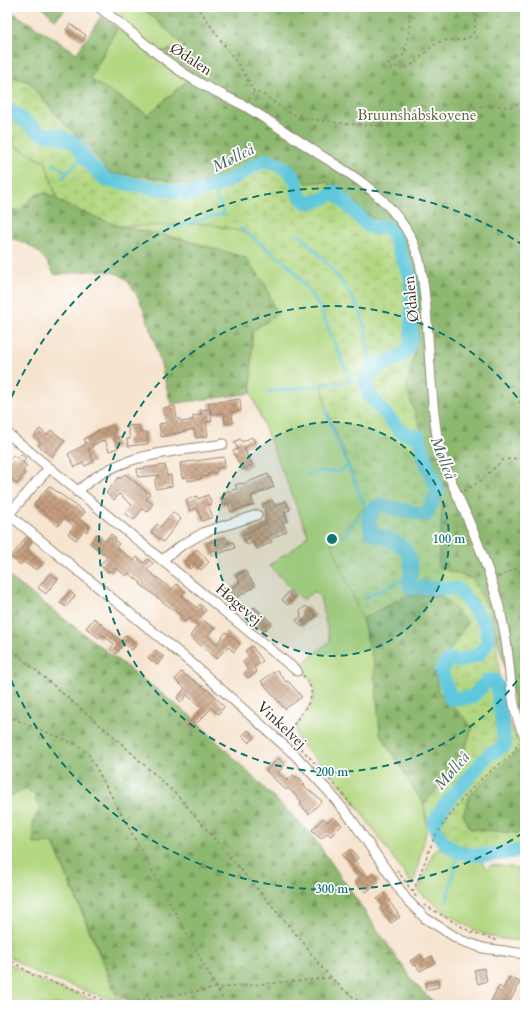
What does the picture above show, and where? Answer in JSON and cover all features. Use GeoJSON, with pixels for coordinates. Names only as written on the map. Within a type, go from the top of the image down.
{"type":"FeatureCollection","features":[{"type":"Feature","properties":{"kind":"street","name":"Ødalen"},"geometry":{"type":"LineString","coordinates":[[98,7],[189,77],[244,106],[358,179],[381,197],[400,220],[418,252],[423,273],[432,397],[437,438],[446,469],[474,534],[490,579],[507,646],[510,678],[522,738]]}},
{"type":"Feature","properties":{"kind":"street","name":"Høgevej"},"geometry":{"type":"LineString","coordinates":[[7,433],[297,672]]}},
{"type":"Feature","properties":{"kind":"street"},"geometry":{"type":"LineString","coordinates":[[77,492],[91,478],[104,470],[134,458],[223,444]]}},
{"type":"Feature","properties":{"kind":"street"},"geometry":{"type":"LineString","coordinates":[[8,513],[49,468]]}},
{"type":"Feature","properties":{"kind":"street","name":"Vinkelvej"},"geometry":{"type":"LineString","coordinates":[[8,513],[194,664],[296,756],[330,793],[352,820],[407,900],[425,918],[440,929],[460,940],[483,948],[525,954]]}},
{"type":"Feature","properties":{"kind":"street"},"geometry":{"type":"LineString","coordinates":[[162,560],[182,545],[205,532],[258,515]]}},
{"type":"Feature","properties":{"kind":"path"},"geometry":{"type":"LineString","coordinates":[[194,7],[201,12],[227,48],[244,73],[254,92],[264,96],[286,111],[303,118],[347,124],[387,126],[412,114],[430,112],[451,114],[466,109],[489,105],[514,106],[525,100]]}},
{"type":"Feature","properties":{"kind":"path"},"geometry":{"type":"LineString","coordinates":[[407,7],[410,23],[405,53],[402,56],[391,60],[386,70],[395,68],[403,60],[405,62],[399,67],[399,69],[410,66],[441,41],[461,41],[469,37],[475,28],[473,7]]}},
{"type":"Feature","properties":{"kind":"path"},"geometry":{"type":"LineString","coordinates":[[458,495],[480,481],[503,460],[525,457]]}},
{"type":"Feature","properties":{"kind":"path"},"geometry":{"type":"LineString","coordinates":[[490,579],[525,565]]}},
{"type":"Feature","properties":{"kind":"path"},"geometry":{"type":"LineString","coordinates":[[7,646],[113,736],[178,796],[307,947],[319,966],[363,1005]]}},
{"type":"Feature","properties":{"kind":"path"},"geometry":{"type":"LineString","coordinates":[[297,672],[302,674],[309,682],[312,695],[304,712],[293,724],[291,732],[293,738],[355,810]]}},
{"type":"Feature","properties":{"kind":"path"},"geometry":{"type":"LineString","coordinates":[[7,716],[78,745],[89,755],[226,1005]]}},
{"type":"Feature","properties":{"kind":"path"},"geometry":{"type":"LineString","coordinates":[[413,892],[432,844],[457,805],[479,781],[512,754],[522,738]]}},
{"type":"Feature","properties":{"kind":"path"},"geometry":{"type":"LineString","coordinates":[[396,868],[420,901],[432,910],[473,933],[500,942]]}},
{"type":"Feature","properties":{"kind":"path"},"geometry":{"type":"LineString","coordinates":[[7,958],[33,975],[93,996],[113,1005],[217,988],[331,978]]}},
{"type":"Feature","properties":{"kind":"green space"},"geometry":{"type":"Polygon","coordinates":[[[42,7],[68,7],[55,20],[42,7]]]}},
{"type":"Feature","properties":{"kind":"green space"},"geometry":{"type":"Polygon","coordinates":[[[103,7],[142,7],[186,47],[158,52],[103,7]]]}},
{"type":"Feature","properties":{"kind":"green space","name":"Bruunshåbskovene"},"geometry":{"type":"Polygon","coordinates":[[[142,7],[525,7],[525,743],[494,626],[473,579],[438,567],[443,490],[406,388],[418,337],[388,223],[372,218],[326,182],[306,183],[294,169],[251,162],[224,178],[193,186],[155,178],[109,173],[87,145],[60,120],[29,82],[7,75],[7,9],[77,53],[101,16],[117,28],[90,79],[148,115],[189,79],[158,52],[185,47],[142,7]]]}},
{"type":"Feature","properties":{"kind":"green space"},"geometry":{"type":"Polygon","coordinates":[[[117,28],[189,79],[148,115],[90,79],[117,28]]]}},
{"type":"Feature","properties":{"kind":"green space"},"geometry":{"type":"Polygon","coordinates":[[[7,75],[29,82],[60,120],[87,145],[109,173],[155,178],[193,186],[224,178],[251,162],[271,158],[294,169],[306,183],[326,182],[372,218],[388,223],[402,246],[416,281],[418,337],[406,388],[443,490],[438,567],[473,579],[485,603],[494,627],[504,706],[509,722],[516,734],[525,744],[470,795],[463,814],[470,829],[525,834],[525,857],[490,858],[460,854],[447,848],[436,839],[428,825],[424,805],[462,757],[473,727],[438,691],[435,672],[468,622],[442,596],[408,595],[362,619],[331,543],[365,506],[326,408],[322,383],[350,378],[318,304],[292,268],[244,232],[210,224],[119,226],[70,207],[57,199],[46,163],[7,141],[7,75]]]}},
{"type":"Feature","properties":{"kind":"green space"},"geometry":{"type":"Polygon","coordinates":[[[7,141],[46,163],[57,199],[46,193],[36,194],[19,211],[7,211],[7,141]]]}},
{"type":"Feature","properties":{"kind":"green space"},"geometry":{"type":"Polygon","coordinates":[[[46,193],[70,207],[119,226],[182,239],[246,258],[265,284],[277,314],[252,332],[251,393],[171,404],[152,332],[137,295],[128,281],[118,274],[103,271],[86,271],[55,275],[46,261],[36,250],[23,242],[7,238],[7,211],[19,211],[36,194],[46,193]]]}},
{"type":"Feature","properties":{"kind":"green space"},"geometry":{"type":"Polygon","coordinates":[[[210,224],[244,232],[292,268],[318,304],[350,378],[326,408],[365,506],[362,619],[374,664],[380,733],[424,805],[427,828],[413,886],[346,791],[298,740],[296,730],[299,722],[313,700],[314,691],[310,680],[299,667],[330,641],[320,597],[314,591],[303,600],[269,565],[295,548],[308,535],[251,393],[252,332],[119,226],[210,224]]]}},
{"type":"Feature","properties":{"kind":"green space"},"geometry":{"type":"Polygon","coordinates":[[[7,575],[192,717],[312,835],[415,984],[437,1005],[129,1005],[125,996],[117,994],[53,843],[34,844],[33,823],[40,809],[35,797],[26,788],[7,797],[7,575]]]}},
{"type":"Feature","properties":{"kind":"green space"},"geometry":{"type":"Polygon","coordinates":[[[408,595],[443,596],[468,622],[435,672],[438,691],[473,727],[462,757],[424,805],[380,733],[374,664],[362,619],[408,595]]]}},
{"type":"Feature","properties":{"kind":"green space"},"geometry":{"type":"Polygon","coordinates":[[[525,745],[525,834],[470,829],[463,814],[470,795],[525,745]]]}},
{"type":"Feature","properties":{"kind":"green space"},"geometry":{"type":"Polygon","coordinates":[[[26,788],[35,797],[40,809],[33,823],[53,843],[116,995],[118,997],[124,997],[125,999],[112,1000],[35,973],[7,955],[7,797],[26,788]]]}},
{"type":"Feature","properties":{"kind":"green space"},"geometry":{"type":"Polygon","coordinates":[[[439,848],[455,857],[480,859],[486,869],[491,865],[512,867],[525,872],[525,941],[497,938],[475,930],[455,919],[418,891],[435,849],[439,848]]]}},
{"type":"Feature","properties":{"kind":"green space"},"geometry":{"type":"Polygon","coordinates":[[[7,962],[38,980],[103,1003],[85,1005],[7,1005],[7,962]]]}},
{"type":"Feature","properties":{"kind":"building"},"geometry":{"type":"Polygon","coordinates":[[[70,24],[86,35],[83,41],[66,30],[70,24]]]}},
{"type":"Feature","properties":{"kind":"building"},"geometry":{"type":"Polygon","coordinates":[[[240,399],[241,411],[232,412],[233,423],[225,424],[224,413],[212,414],[208,403],[240,399]]]}},
{"type":"Feature","properties":{"kind":"building"},"geometry":{"type":"Polygon","coordinates":[[[175,406],[177,419],[180,419],[181,422],[193,420],[193,416],[201,415],[200,410],[210,409],[212,421],[206,422],[208,436],[196,438],[194,429],[161,437],[159,424],[166,423],[163,408],[175,406]]]}},
{"type":"Feature","properties":{"kind":"building"},"geometry":{"type":"Polygon","coordinates":[[[113,425],[116,432],[113,434],[118,448],[109,451],[105,440],[92,445],[93,447],[88,450],[94,462],[85,466],[83,463],[75,467],[68,454],[86,444],[84,439],[95,432],[113,425]]]}},
{"type":"Feature","properties":{"kind":"building"},"geometry":{"type":"Polygon","coordinates":[[[139,425],[140,432],[147,432],[148,444],[128,446],[127,439],[130,439],[128,426],[139,425]]]}},
{"type":"Feature","properties":{"kind":"building"},"geometry":{"type":"Polygon","coordinates":[[[40,429],[47,435],[51,430],[65,441],[52,457],[38,445],[41,443],[33,437],[40,429]]]}},
{"type":"Feature","properties":{"kind":"building"},"geometry":{"type":"Polygon","coordinates":[[[252,437],[255,442],[244,448],[252,465],[242,470],[233,451],[238,449],[234,442],[240,439],[242,442],[252,437]]]}},
{"type":"Feature","properties":{"kind":"building"},"geometry":{"type":"Polygon","coordinates":[[[21,454],[26,458],[23,462],[27,466],[23,471],[25,474],[17,484],[7,475],[7,462],[13,455],[17,458],[21,454]]]}},
{"type":"Feature","properties":{"kind":"building"},"geometry":{"type":"Polygon","coordinates":[[[224,457],[225,467],[217,468],[217,472],[201,477],[201,479],[188,481],[188,477],[182,478],[180,463],[224,457]]]}},
{"type":"Feature","properties":{"kind":"building"},"geometry":{"type":"Polygon","coordinates":[[[165,465],[167,476],[171,475],[172,486],[156,489],[155,480],[159,475],[138,477],[137,469],[165,465]]]}},
{"type":"Feature","properties":{"kind":"building"},"geometry":{"type":"Polygon","coordinates":[[[125,474],[150,494],[146,499],[153,504],[147,512],[142,509],[134,520],[125,513],[132,505],[119,494],[114,500],[106,493],[119,477],[120,479],[125,474]]]}},
{"type":"Feature","properties":{"kind":"building"},"geometry":{"type":"Polygon","coordinates":[[[268,474],[274,487],[251,496],[254,505],[231,512],[228,503],[222,505],[220,497],[226,495],[225,492],[237,489],[235,485],[243,484],[268,474]]]}},
{"type":"Feature","properties":{"kind":"building"},"geometry":{"type":"Polygon","coordinates":[[[49,486],[85,512],[79,519],[90,527],[87,532],[84,530],[76,540],[68,534],[74,526],[64,518],[58,526],[34,504],[49,486]]]}},
{"type":"Feature","properties":{"kind":"building"},"geometry":{"type":"Polygon","coordinates":[[[208,495],[212,504],[208,505],[213,517],[202,521],[197,508],[190,511],[186,500],[197,496],[198,499],[208,495]]]}},
{"type":"Feature","properties":{"kind":"building"},"geometry":{"type":"Polygon","coordinates":[[[272,500],[275,506],[286,501],[290,510],[284,512],[288,521],[283,523],[287,531],[271,539],[272,542],[257,549],[253,542],[247,545],[242,535],[267,523],[265,517],[267,516],[262,505],[272,500]]]}},
{"type":"Feature","properties":{"kind":"building"},"geometry":{"type":"Polygon","coordinates":[[[173,512],[181,519],[163,542],[151,532],[157,524],[160,527],[173,512]]]}},
{"type":"Feature","properties":{"kind":"building"},"geometry":{"type":"Polygon","coordinates":[[[97,534],[105,541],[111,534],[116,538],[115,540],[119,544],[116,547],[134,561],[137,557],[144,563],[148,559],[153,563],[147,570],[172,589],[177,584],[185,591],[182,595],[197,608],[200,604],[206,610],[200,618],[214,628],[208,636],[217,644],[226,632],[240,644],[234,652],[228,647],[216,659],[190,636],[198,625],[189,618],[185,622],[179,618],[181,616],[140,584],[141,583],[129,573],[126,576],[116,568],[112,573],[109,570],[108,572],[100,565],[107,557],[90,543],[97,534]]]}},
{"type":"Feature","properties":{"kind":"building"},"geometry":{"type":"Polygon","coordinates":[[[26,537],[32,542],[27,549],[43,564],[37,570],[23,562],[20,565],[11,557],[26,537]]]}},
{"type":"Feature","properties":{"kind":"building"},"geometry":{"type":"Polygon","coordinates":[[[226,537],[228,543],[233,542],[235,548],[212,556],[207,543],[226,537]]]}},
{"type":"Feature","properties":{"kind":"building"},"geometry":{"type":"Polygon","coordinates":[[[197,549],[209,562],[201,570],[195,564],[190,569],[184,562],[197,549]]]}},
{"type":"Feature","properties":{"kind":"building"},"geometry":{"type":"Polygon","coordinates":[[[245,570],[255,586],[232,601],[226,592],[240,582],[236,576],[245,570]]]}},
{"type":"Feature","properties":{"kind":"building"},"geometry":{"type":"Polygon","coordinates":[[[50,573],[58,579],[46,594],[38,588],[50,573]]]}},
{"type":"Feature","properties":{"kind":"building"},"geometry":{"type":"Polygon","coordinates":[[[290,590],[296,596],[288,605],[282,600],[290,590]]]}},
{"type":"Feature","properties":{"kind":"building"},"geometry":{"type":"Polygon","coordinates":[[[70,591],[75,596],[66,607],[60,603],[70,591]]]}},
{"type":"Feature","properties":{"kind":"building"},"geometry":{"type":"Polygon","coordinates":[[[306,606],[316,616],[302,627],[296,620],[301,616],[300,611],[306,606]]]}},
{"type":"Feature","properties":{"kind":"building"},"geometry":{"type":"Polygon","coordinates":[[[254,607],[272,623],[264,631],[247,615],[254,607]]]}},
{"type":"Feature","properties":{"kind":"building"},"geometry":{"type":"Polygon","coordinates":[[[94,618],[121,641],[126,635],[137,644],[132,650],[124,643],[116,654],[110,649],[114,644],[103,635],[99,638],[86,628],[94,618]]]}},
{"type":"Feature","properties":{"kind":"building"},"geometry":{"type":"Polygon","coordinates":[[[252,646],[263,661],[254,668],[257,672],[248,678],[244,673],[248,670],[243,662],[249,657],[245,651],[252,646]]]}},
{"type":"Feature","properties":{"kind":"building"},"geometry":{"type":"Polygon","coordinates":[[[155,650],[164,657],[157,665],[148,658],[155,650]]]}},
{"type":"Feature","properties":{"kind":"building"},"geometry":{"type":"Polygon","coordinates":[[[277,670],[286,682],[288,681],[302,697],[285,709],[261,681],[277,670]]]}},
{"type":"Feature","properties":{"kind":"building"},"geometry":{"type":"Polygon","coordinates":[[[181,672],[211,692],[224,707],[218,714],[212,708],[191,729],[187,726],[202,708],[187,695],[181,702],[177,698],[185,688],[175,680],[181,672]]]}},
{"type":"Feature","properties":{"kind":"building"},"geometry":{"type":"Polygon","coordinates":[[[248,730],[255,737],[249,743],[242,736],[248,730]]]}},
{"type":"Feature","properties":{"kind":"building"},"geometry":{"type":"Polygon","coordinates":[[[278,758],[285,765],[278,773],[287,781],[293,775],[297,778],[298,777],[305,784],[303,785],[322,801],[309,814],[300,804],[302,802],[288,788],[286,790],[266,771],[278,758]]]}},
{"type":"Feature","properties":{"kind":"building"},"geometry":{"type":"Polygon","coordinates":[[[333,817],[342,825],[331,836],[327,833],[321,839],[312,830],[323,818],[328,822],[333,817]]]}},
{"type":"Feature","properties":{"kind":"building"},"geometry":{"type":"Polygon","coordinates":[[[352,850],[358,858],[355,861],[365,874],[368,877],[373,874],[379,882],[366,892],[362,887],[360,888],[355,881],[359,878],[342,855],[352,850]]]}},
{"type":"Feature","properties":{"kind":"building"},"geometry":{"type":"Polygon","coordinates":[[[385,893],[400,917],[391,923],[380,908],[382,906],[377,899],[385,893]]]}},
{"type":"Feature","properties":{"kind":"building"},"geometry":{"type":"Polygon","coordinates":[[[421,954],[424,960],[432,956],[435,963],[420,971],[416,965],[413,966],[410,961],[421,954]]]}},
{"type":"Feature","properties":{"kind":"building"},"geometry":{"type":"Polygon","coordinates":[[[484,968],[487,981],[478,984],[474,970],[484,968]]]}},
{"type":"Feature","properties":{"kind":"building"},"geometry":{"type":"Polygon","coordinates":[[[509,977],[520,982],[508,1005],[499,1005],[491,1001],[499,986],[503,989],[509,977]]]}},
{"type":"Feature","properties":{"kind":"building"},"geometry":{"type":"Polygon","coordinates":[[[438,980],[439,987],[426,990],[425,983],[438,980]]]}},
{"type":"Feature","properties":{"kind":"waterway","name":"Mølleå"},"geometry":{"type":"LineString","coordinates":[[7,108],[42,134],[56,135],[75,143],[88,162],[106,180],[192,194],[226,182],[265,160],[278,164],[290,172],[296,182],[299,195],[307,202],[321,200],[335,192],[368,226],[376,228],[385,226],[392,233],[411,278],[411,339],[408,349],[402,356],[375,368],[366,380],[369,395],[401,432],[419,437],[427,465],[438,491],[426,515],[380,505],[373,509],[369,521],[371,533],[399,544],[408,553],[411,569],[409,582],[410,587],[458,589],[486,624],[488,642],[478,655],[459,661],[449,659],[441,670],[451,699],[472,697],[487,681],[494,680],[497,685],[505,745],[487,756],[443,807],[434,822],[439,836],[448,846],[458,852],[470,854],[498,854],[525,850]]}},
{"type":"Feature","properties":{"kind":"waterway"},"geometry":{"type":"LineString","coordinates":[[62,179],[83,155]]}},
{"type":"Feature","properties":{"kind":"waterway"},"geometry":{"type":"LineString","coordinates":[[53,164],[68,172]]}},
{"type":"Feature","properties":{"kind":"waterway"},"geometry":{"type":"LineString","coordinates":[[166,230],[224,213],[212,187]]}},
{"type":"Feature","properties":{"kind":"waterway"},"geometry":{"type":"LineString","coordinates":[[240,228],[292,268],[318,304],[351,382]]}},
{"type":"Feature","properties":{"kind":"waterway"},"geometry":{"type":"LineString","coordinates":[[299,234],[335,272],[357,305],[366,330],[372,372]]}},
{"type":"Feature","properties":{"kind":"waterway"},"geometry":{"type":"LineString","coordinates":[[267,392],[366,380]]}},
{"type":"Feature","properties":{"kind":"waterway"},"geometry":{"type":"LineString","coordinates":[[326,408],[328,419],[367,511]]}},
{"type":"Feature","properties":{"kind":"waterway"},"geometry":{"type":"LineString","coordinates":[[307,475],[316,471],[339,472],[347,466]]}},
{"type":"Feature","properties":{"kind":"waterway"},"geometry":{"type":"LineString","coordinates":[[342,537],[364,512],[373,509]]}},
{"type":"Feature","properties":{"kind":"waterway"},"geometry":{"type":"LineString","coordinates":[[364,598],[409,577]]}},
{"type":"Feature","properties":{"kind":"waterway"},"geometry":{"type":"LineString","coordinates":[[447,901],[458,852]]}}]}
